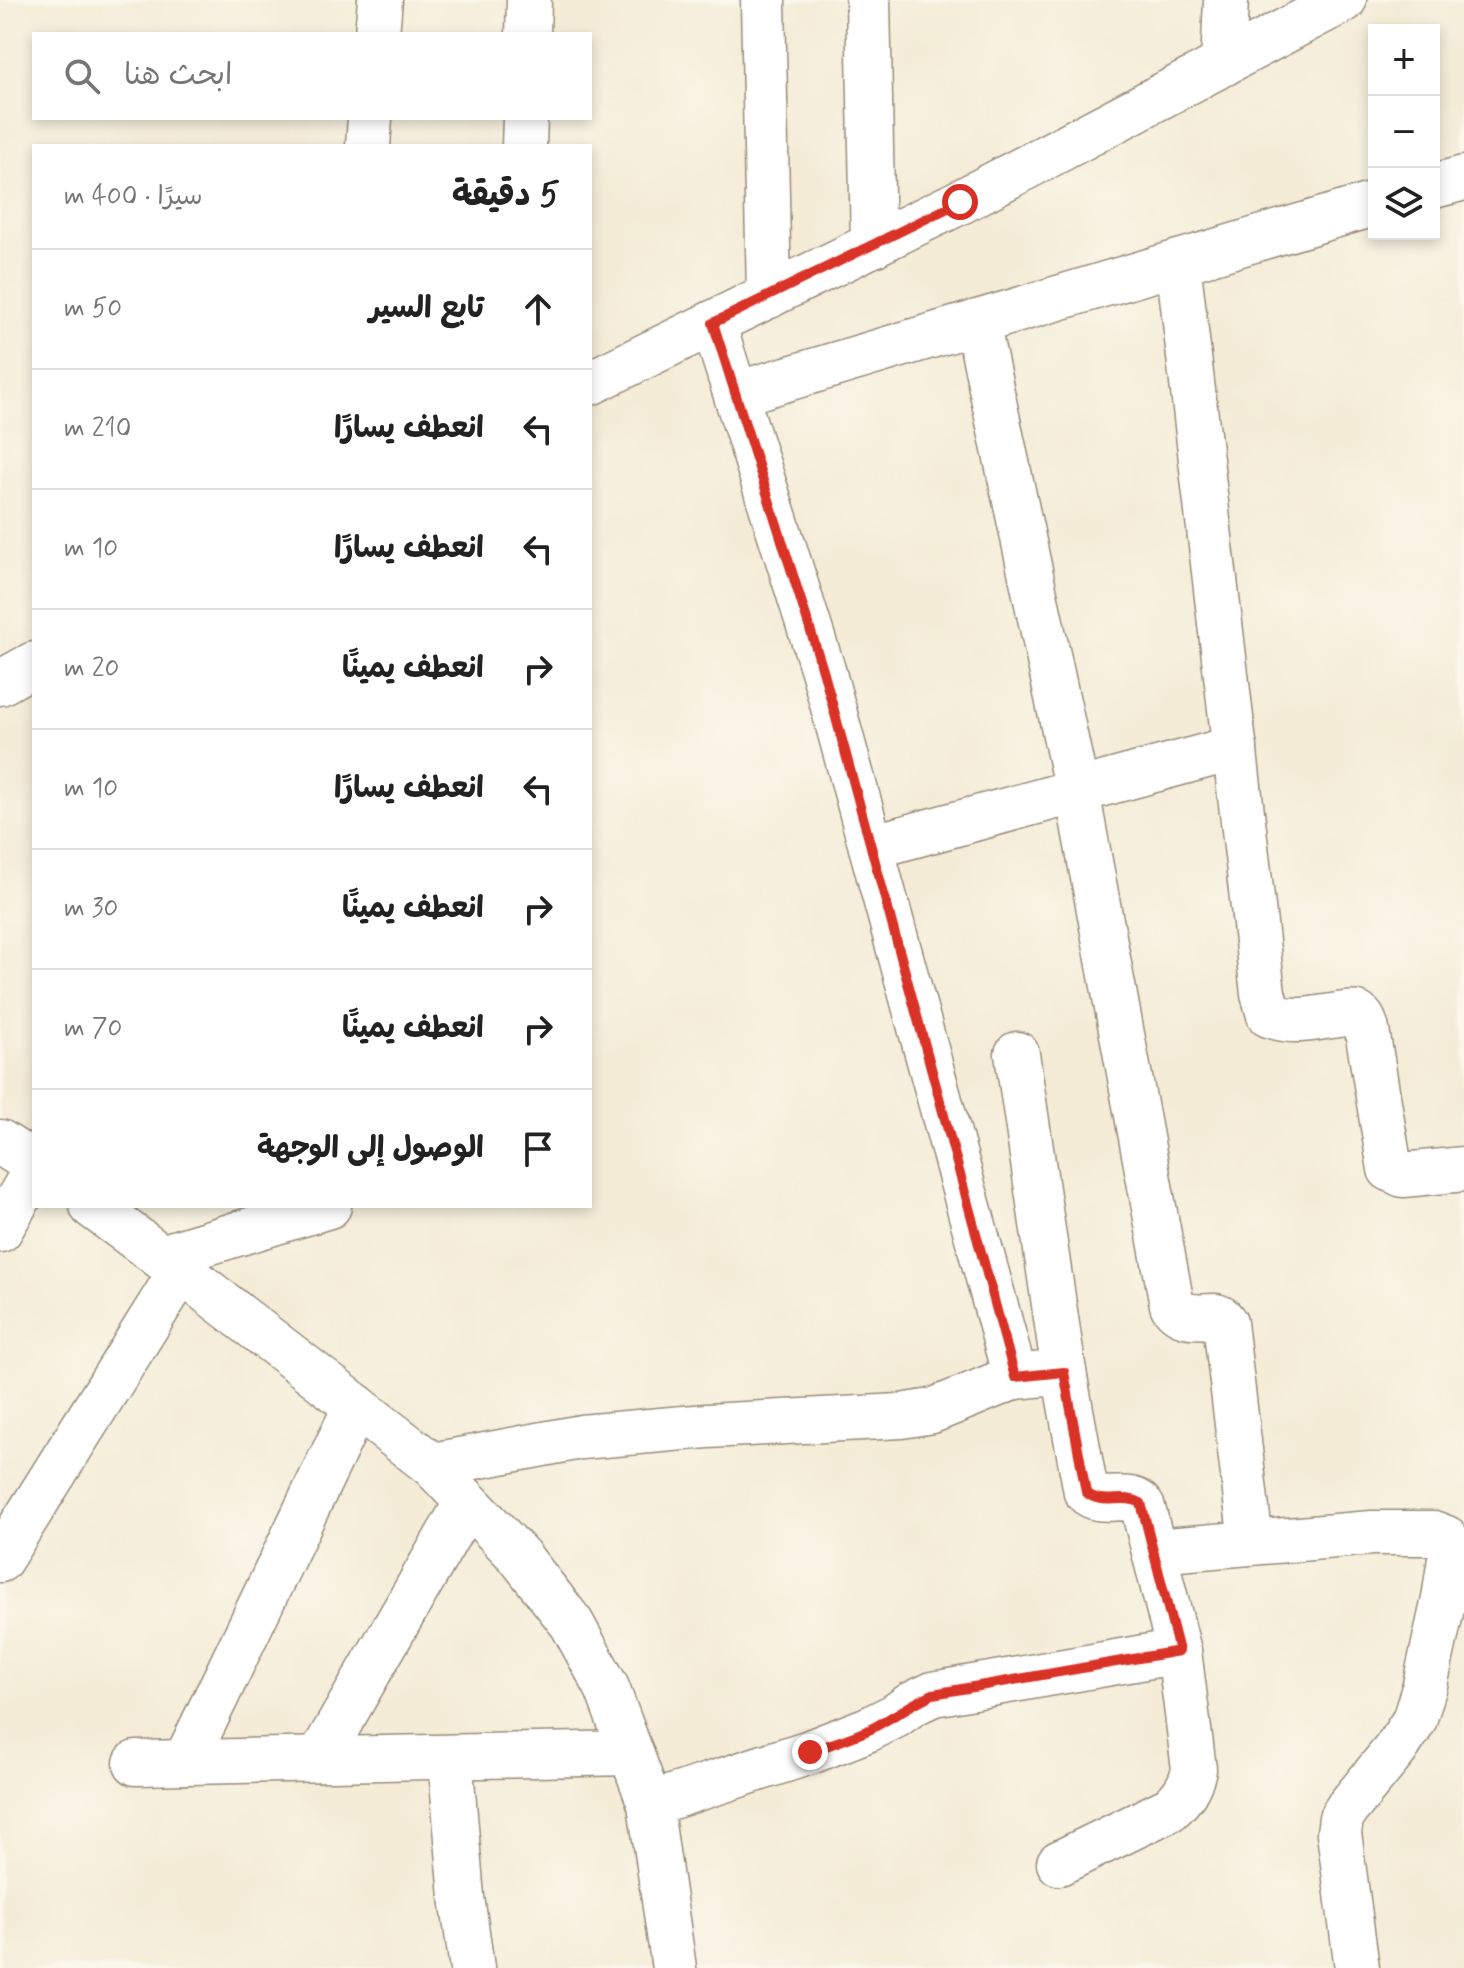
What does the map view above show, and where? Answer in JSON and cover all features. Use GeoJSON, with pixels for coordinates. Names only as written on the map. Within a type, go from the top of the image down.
{"type":"FeatureCollection","features":[{"type":"Feature","properties":{"kind":"street"},"geometry":{"type":"LineString","coordinates":[[377,32],[380,0]]}},
{"type":"Feature","properties":{"kind":"street"},"geometry":{"type":"LineString","coordinates":[[528,32],[529,0]]}},
{"type":"Feature","properties":{"kind":"street"},"geometry":{"type":"LineString","coordinates":[[763,0],[769,296]]}},
{"type":"Feature","properties":{"kind":"street"},"geometry":{"type":"LineString","coordinates":[[868,0],[873,245]]}},
{"type":"Feature","properties":{"kind":"street"},"geometry":{"type":"LineString","coordinates":[[1223,64],[1226,0]]}},
{"type":"Feature","properties":{"kind":"street"},"geometry":{"type":"LineString","coordinates":[[592,382],[960,202],[1344,0]]}},
{"type":"Feature","properties":{"kind":"street"},"geometry":{"type":"LineString","coordinates":[[368,144],[370,120]]}},
{"type":"Feature","properties":{"kind":"street"},"geometry":{"type":"LineString","coordinates":[[524,144],[525,120]]}},
{"type":"Feature","properties":{"kind":"street"},"geometry":{"type":"LineString","coordinates":[[1440,184],[1464,178]]}},
{"type":"Feature","properties":{"kind":"street"},"geometry":{"type":"LineString","coordinates":[[736,394],[1368,206]]}},
{"type":"Feature","properties":{"kind":"street"},"geometry":{"type":"LineString","coordinates":[[1178,262],[1263,993],[1269,1015],[1285,1021],[1357,1014],[1364,1020],[1390,1169],[1403,1175],[1464,1169]]}},
{"type":"Feature","properties":{"kind":"street"},"geometry":{"type":"LineString","coordinates":[[977,322],[1077,791],[1172,1305],[1183,1316],[1221,1318],[1226,1329],[1251,1543]]}},
{"type":"Feature","properties":{"kind":"street"},"geometry":{"type":"LineString","coordinates":[[713,323],[823,670],[1015,1377]]}},
{"type":"Feature","properties":{"kind":"street"},"geometry":{"type":"LineString","coordinates":[[0,683],[32,665]]}},
{"type":"Feature","properties":{"kind":"street"},"geometry":{"type":"LineString","coordinates":[[871,847],[1235,748]]}},
{"type":"Feature","properties":{"kind":"street"},"geometry":{"type":"LineString","coordinates":[[1017,1054],[1064,1372],[1086,1492],[1099,1500],[1135,1499],[1141,1503],[1179,1651],[1194,1769],[1183,1797],[1170,1809],[1059,1863]]}},
{"type":"Feature","properties":{"kind":"street"},"geometry":{"type":"LineString","coordinates":[[0,1142],[32,1163]]}},
{"type":"Feature","properties":{"kind":"street"},"geometry":{"type":"LineString","coordinates":[[0,1230],[32,1175]]}},
{"type":"Feature","properties":{"kind":"street"},"geometry":{"type":"LineString","coordinates":[[95,1208],[432,1465],[519,1556],[572,1624],[607,1688],[650,1804],[674,1968]]}},
{"type":"Feature","properties":{"kind":"street"},"geometry":{"type":"LineString","coordinates":[[0,1560],[171,1264],[324,1208]]}},
{"type":"Feature","properties":{"kind":"street"},"geometry":{"type":"LineString","coordinates":[[432,1465],[581,1437],[707,1426],[901,1416],[932,1411],[1015,1377],[1064,1372]]}},
{"type":"Feature","properties":{"kind":"street"},"geometry":{"type":"LineString","coordinates":[[185,1762],[356,1406]]}},
{"type":"Feature","properties":{"kind":"street"},"geometry":{"type":"LineString","coordinates":[[319,1759],[467,1502]]}},
{"type":"Feature","properties":{"kind":"street"},"geometry":{"type":"LineString","coordinates":[[1154,1551],[1372,1533],[1433,1533],[1442,1535],[1449,1544],[1454,1601],[1414,1721],[1341,1818],[1339,1833],[1357,1968]]}},
{"type":"Feature","properties":{"kind":"street"},"geometry":{"type":"LineString","coordinates":[[650,1804],[855,1735],[933,1694],[1179,1651]]}},
{"type":"Feature","properties":{"kind":"street"},"geometry":{"type":"LineString","coordinates":[[136,1763],[631,1753]]}},
{"type":"Feature","properties":{"kind":"street"},"geometry":{"type":"LineString","coordinates":[[450,1757],[462,1897],[472,1968]]}},
{"type":"Feature","properties":{"kind":"route"},"geometry":{"type":"LineString","coordinates":[[810,1752],[869,1729],[933,1694],[1179,1651],[1141,1503],[1135,1499],[1099,1500],[1091,1497],[1083,1485],[1064,1372],[1015,1377],[823,670],[713,323],[960,202]]}}]}
